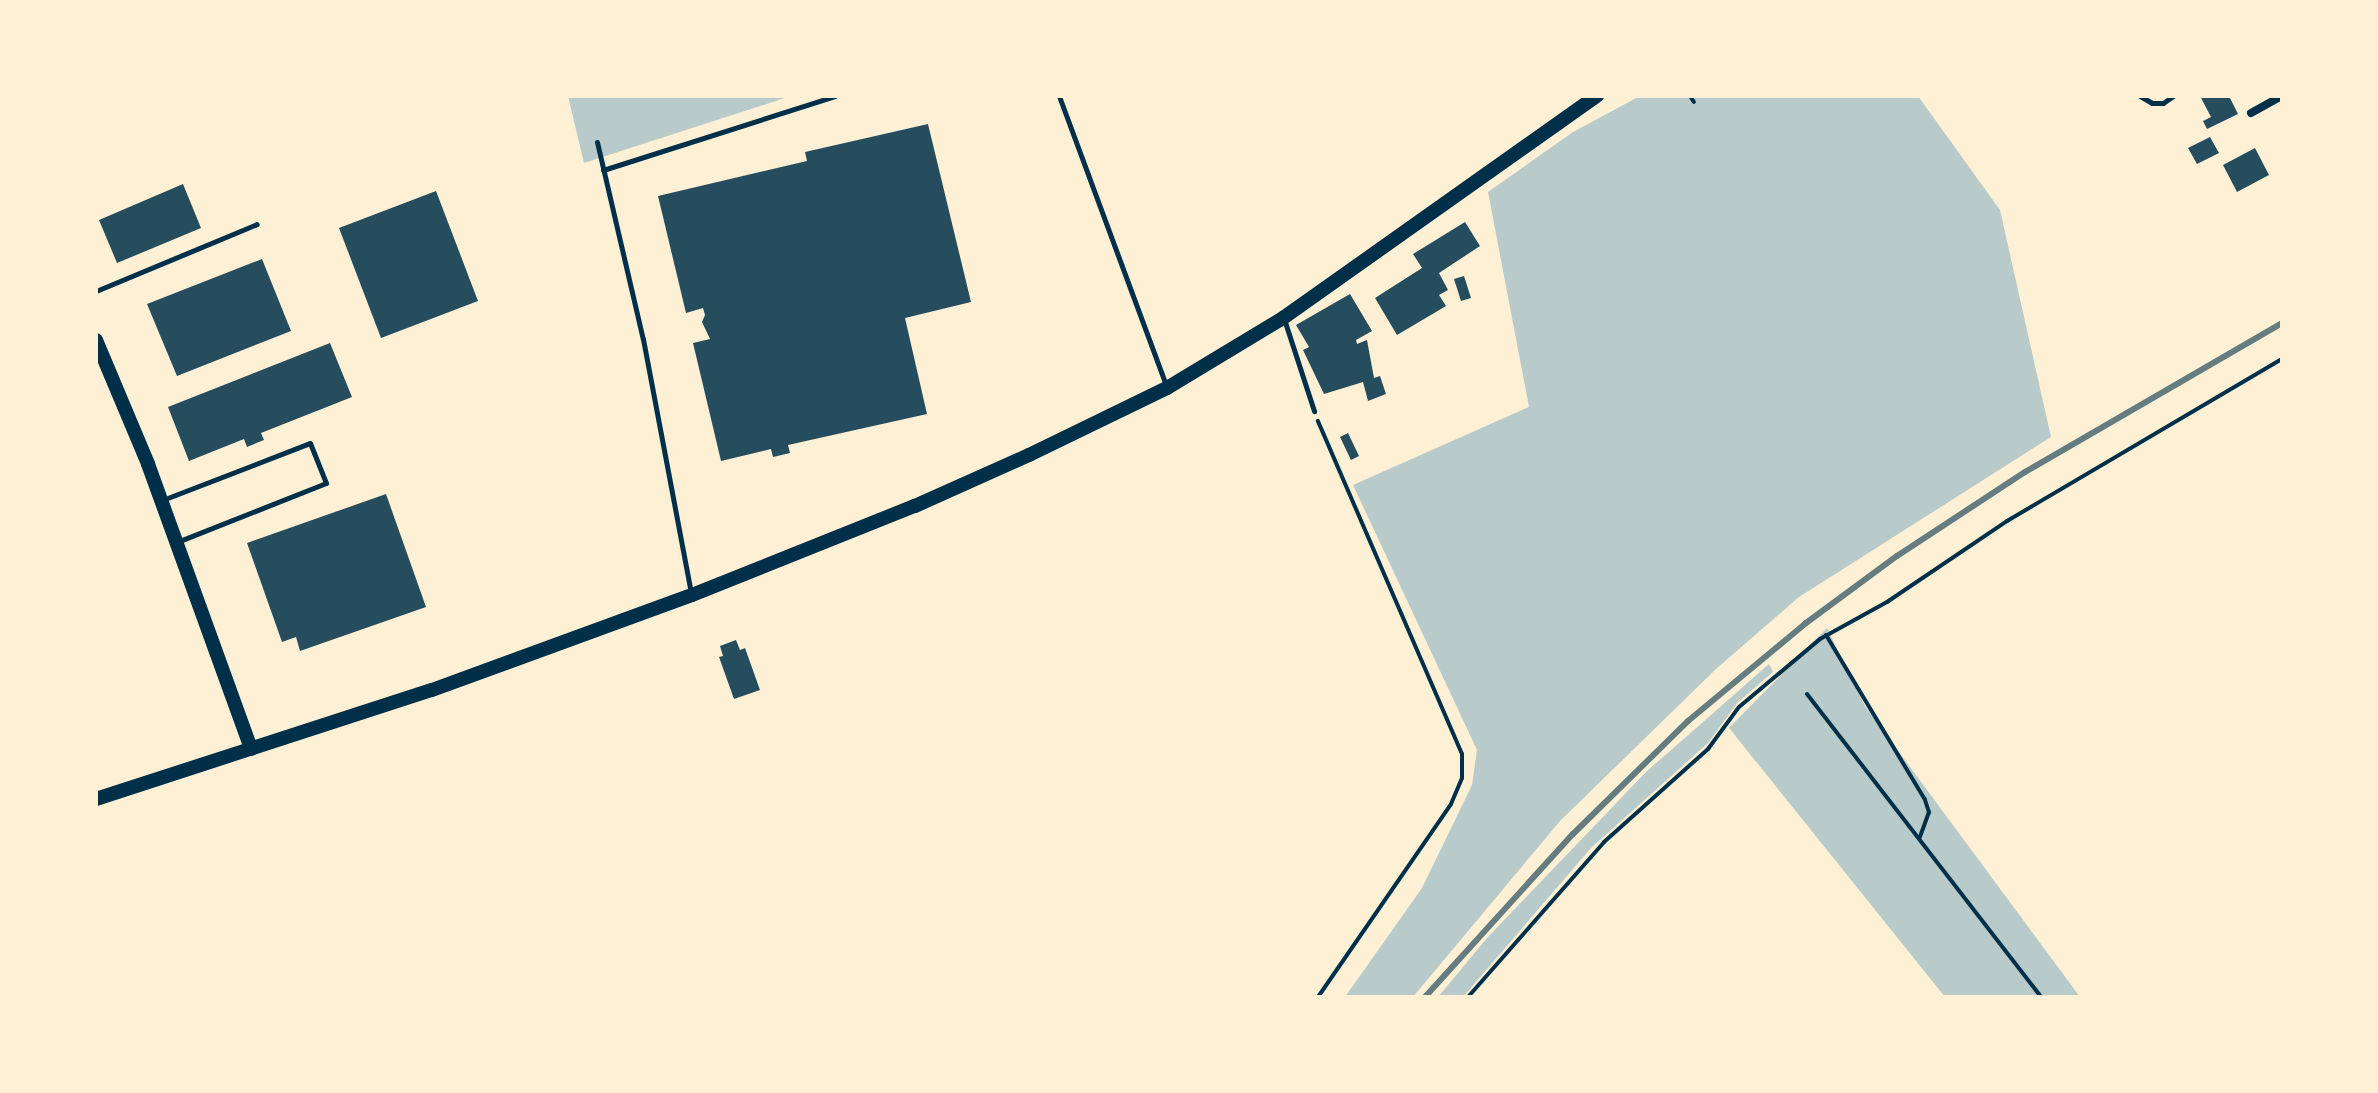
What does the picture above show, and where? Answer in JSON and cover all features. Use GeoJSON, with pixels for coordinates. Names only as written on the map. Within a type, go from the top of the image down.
{"type":"FeatureCollection","features":[{"type":"Feature","properties":{"kind":"street"},"geometry":{"type":"LineString","coordinates":[[96,799],[432,690],[692,595],[915,506],[1167,388],[1283,318],[1567,114],[1597,96]]}},
{"type":"Feature","properties":{"kind":"street"},"geometry":{"type":"LineString","coordinates":[[2251,113],[2282,96]]}},
{"type":"Feature","properties":{"kind":"street"},"geometry":{"type":"LineString","coordinates":[[96,340],[177,542],[251,749]]}},
{"type":"Feature","properties":{"kind":"lane"},"geometry":{"type":"LineString","coordinates":[[603,170],[835,96]]}},
{"type":"Feature","properties":{"kind":"lane"},"geometry":{"type":"LineString","coordinates":[[1059,96],[1167,388]]}},
{"type":"Feature","properties":{"kind":"lane"},"geometry":{"type":"LineString","coordinates":[[2140,96],[2152,103],[2163,103],[2173,96]]}},
{"type":"Feature","properties":{"kind":"lane"},"geometry":{"type":"LineString","coordinates":[[597,142],[643,339],[692,595]]}},
{"type":"Feature","properties":{"kind":"lane"},"geometry":{"type":"LineString","coordinates":[[96,291],[257,224]]}},
{"type":"Feature","properties":{"kind":"lane"},"geometry":{"type":"LineString","coordinates":[[1283,318],[1314,411]]}},
{"type":"Feature","properties":{"kind":"lane"},"geometry":{"type":"LineString","coordinates":[[161,500],[310,443],[326,483],[177,542]]}},
{"type":"Feature","properties":{"kind":"path"},"geometry":{"type":"LineString","coordinates":[[1690,96],[1694,102]]}},
{"type":"Feature","properties":{"kind":"path"},"geometry":{"type":"LineString","coordinates":[[1468,997],[1604,842],[1708,749],[1751,696],[1820,639],[1887,602],[2007,521],[2282,359]]}},
{"type":"Feature","properties":{"kind":"path"},"geometry":{"type":"LineString","coordinates":[[1314,411],[1462,754],[1462,778],[1451,804],[1318,997]]}},
{"type":"Feature","properties":{"kind":"path"},"geometry":{"type":"LineString","coordinates":[[1826,635],[1925,800],[1929,812],[1920,837]]}},
{"type":"Feature","properties":{"kind":"path"},"geometry":{"type":"LineString","coordinates":[[1807,694],[2041,997]]}},
{"type":"Feature","properties":{"kind":"shaded area"},"geometry":{"type":"Polygon","coordinates":[[[568,96],[791,96],[584,163],[568,96]]]}},
{"type":"Feature","properties":{"kind":"shaded area"},"geometry":{"type":"Polygon","coordinates":[[[1640,96],[1918,96],[2000,210],[2051,437],[1799,597],[1716,669],[1560,821],[1413,997],[1345,997],[1422,888],[1472,785],[1477,750],[1353,485],[1529,407],[1488,192],[1573,132],[1640,96]]]}},
{"type":"Feature","properties":{"kind":"shaded area"},"geometry":{"type":"Polygon","coordinates":[[[1827,628],[1865,706],[2080,997],[1945,997],[1729,728],[1827,628]]]}},
{"type":"Feature","properties":{"kind":"shaded area"},"geometry":{"type":"Polygon","coordinates":[[[1769,664],[1773,672],[1737,703],[1708,743],[1591,848],[1463,997],[1438,997],[1487,938],[1646,772],[1769,664]]]}},
{"type":"Feature","properties":{"kind":"building"},"geometry":{"type":"Polygon","coordinates":[[[2200,96],[2229,96],[2238,114],[2207,129],[2203,121],[2211,117],[2200,96]]]}},
{"type":"Feature","properties":{"kind":"building"},"geometry":{"type":"Polygon","coordinates":[[[928,124],[971,302],[905,318],[927,414],[788,445],[790,453],[773,457],[771,449],[721,461],[693,343],[710,339],[702,322],[705,315],[703,308],[686,313],[658,196],[807,161],[805,152],[928,124]]]}},
{"type":"Feature","properties":{"kind":"building"},"geometry":{"type":"Polygon","coordinates":[[[2210,137],[2219,153],[2197,164],[2188,148],[2210,137]]]}},
{"type":"Feature","properties":{"kind":"building"},"geometry":{"type":"Polygon","coordinates":[[[2255,148],[2269,175],[2237,192],[2223,165],[2255,148]]]}},
{"type":"Feature","properties":{"kind":"building"},"geometry":{"type":"Polygon","coordinates":[[[183,184],[201,228],[117,263],[99,220],[183,184]]]}},
{"type":"Feature","properties":{"kind":"building"},"geometry":{"type":"Polygon","coordinates":[[[436,191],[478,301],[381,338],[339,228],[436,191]]]}},
{"type":"Feature","properties":{"kind":"building"},"geometry":{"type":"Polygon","coordinates":[[[1465,222],[1480,246],[1439,273],[1448,290],[1439,295],[1446,306],[1397,335],[1375,298],[1422,268],[1413,254],[1465,222]]]}},
{"type":"Feature","properties":{"kind":"building"},"geometry":{"type":"Polygon","coordinates":[[[262,259],[291,331],[177,376],[147,304],[262,259]]]}},
{"type":"Feature","properties":{"kind":"building"},"geometry":{"type":"Polygon","coordinates":[[[1464,276],[1471,298],[1461,301],[1454,279],[1464,276]]]}},
{"type":"Feature","properties":{"kind":"building"},"geometry":{"type":"Polygon","coordinates":[[[1350,294],[1372,331],[1356,340],[1357,344],[1367,340],[1374,378],[1380,376],[1386,394],[1368,401],[1363,382],[1324,394],[1303,350],[1309,347],[1296,325],[1350,294]]]}},
{"type":"Feature","properties":{"kind":"building"},"geometry":{"type":"Polygon","coordinates":[[[330,343],[352,397],[261,433],[264,440],[247,447],[244,439],[189,461],[168,407],[330,343]]]}},
{"type":"Feature","properties":{"kind":"building"},"geometry":{"type":"Polygon","coordinates":[[[1348,433],[1359,456],[1351,460],[1340,437],[1348,433]]]}},
{"type":"Feature","properties":{"kind":"building"},"geometry":{"type":"Polygon","coordinates":[[[386,494],[426,607],[300,651],[296,637],[282,642],[247,543],[386,494]]]}},
{"type":"Feature","properties":{"kind":"building"},"geometry":{"type":"Polygon","coordinates":[[[736,640],[740,650],[745,648],[760,690],[734,699],[719,657],[723,656],[720,646],[736,640]]]}},
{"type":"Feature","properties":{"kind":"railway"},"geometry":{"type":"LineString","coordinates":[[1425,997],[1573,834],[1688,721],[1806,623],[1897,556],[2025,472],[2282,323]]}}]}
